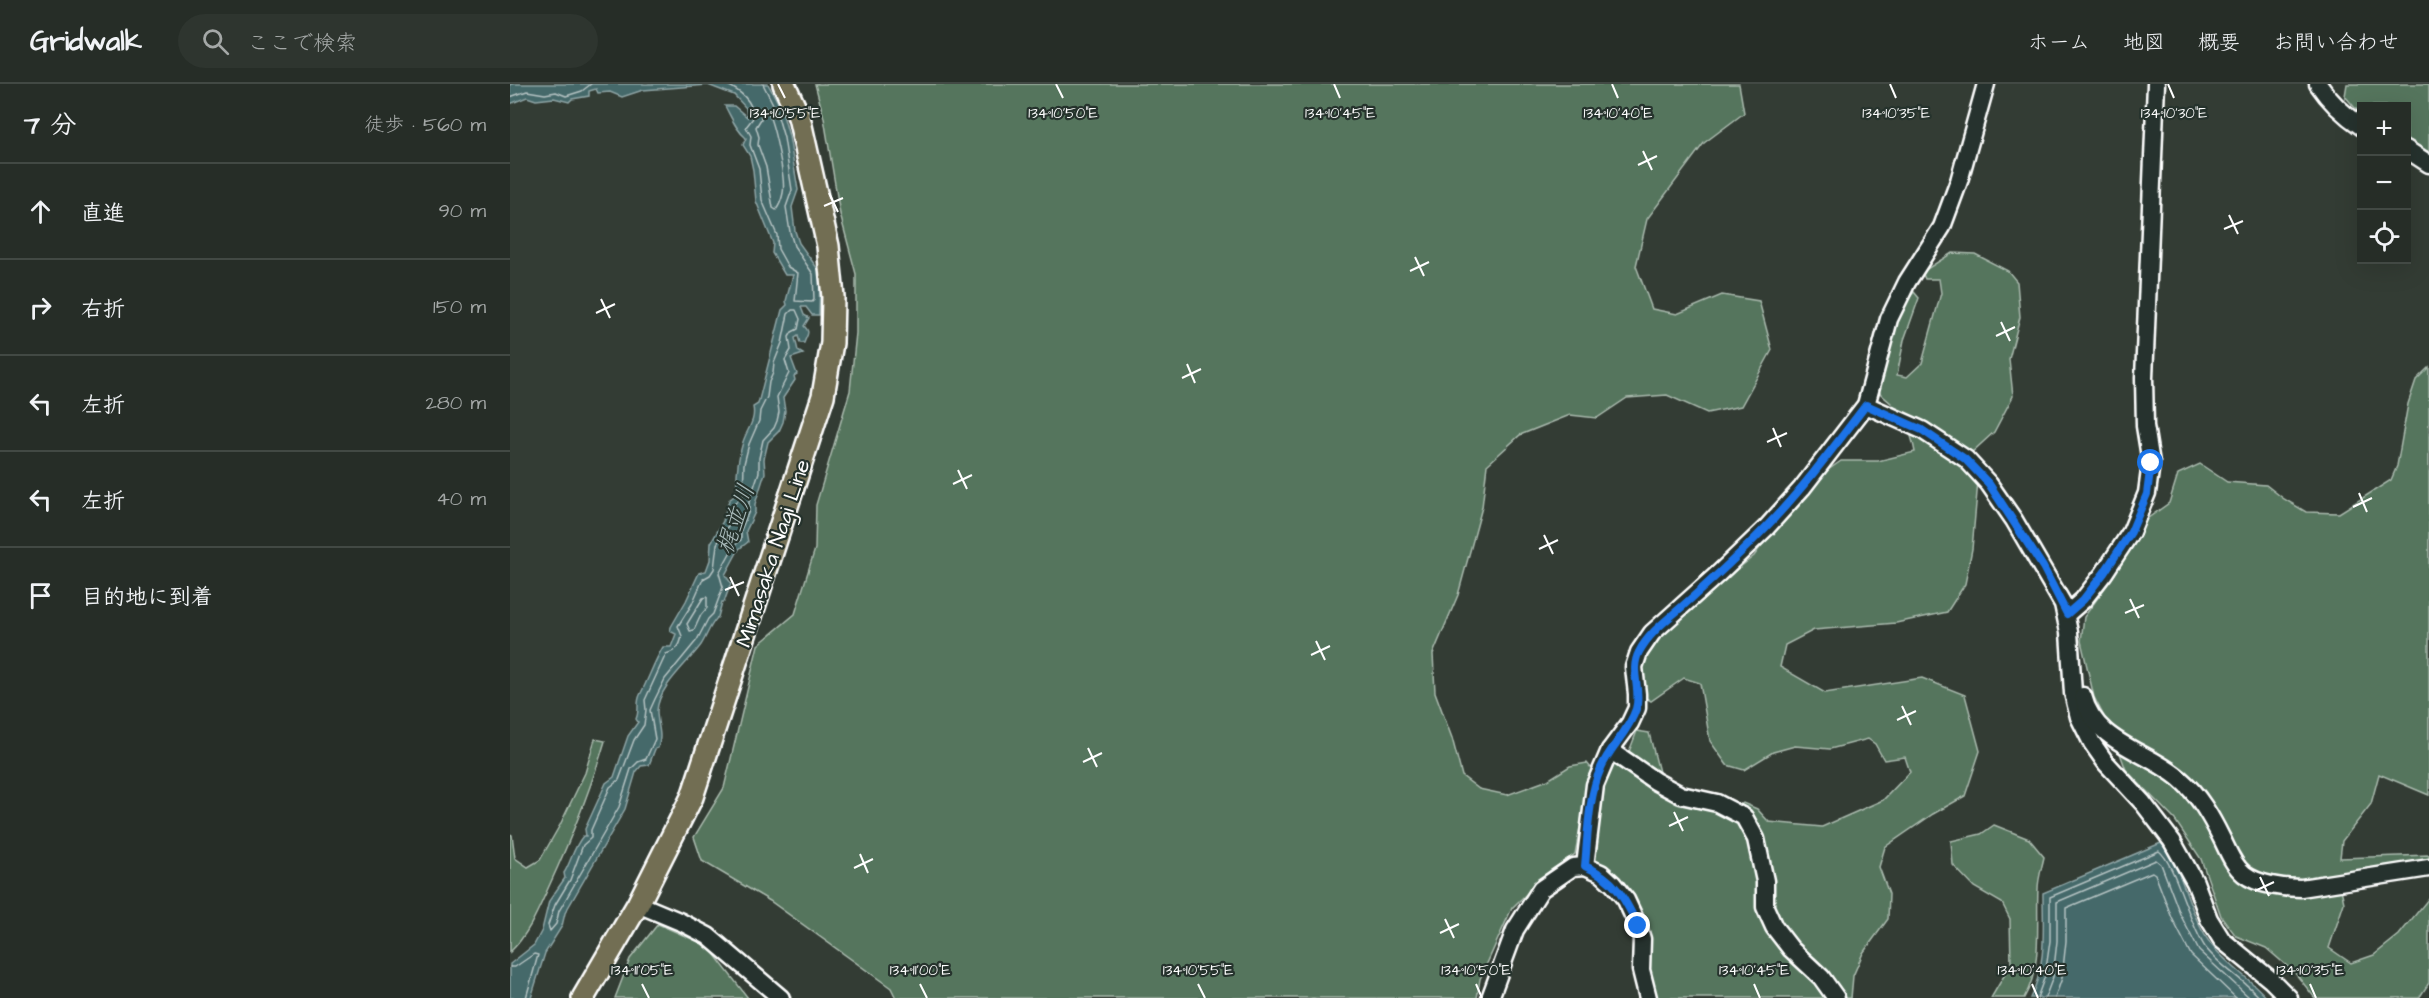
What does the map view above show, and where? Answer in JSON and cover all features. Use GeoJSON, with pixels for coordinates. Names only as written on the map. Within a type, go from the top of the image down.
{"type":"FeatureCollection","features":[{"type":"Feature","properties":{"kind":"main road","name":"Mimasaka Nagi Line"},"geometry":{"type":"LineString","coordinates":[[583,998],[638,904],[692,797],[825,386],[832,343],[834,297],[828,246],[799,117],[784,84]]}},
{"type":"Feature","properties":{"kind":"street"},"geometry":{"type":"LineString","coordinates":[[1585,866],[1595,785],[1610,750],[1630,723],[1636,708],[1634,667],[1639,652],[1652,633],[1766,528],[1802,488],[1866,405],[1889,319],[1907,282],[1942,227],[1959,181],[1986,84]]}},
{"type":"Feature","properties":{"kind":"street"},"geometry":{"type":"LineString","coordinates":[[2067,614],[2083,600],[2104,573],[2131,532],[2147,494],[2151,463],[2145,426],[2144,378],[2156,84]]}},
{"type":"Feature","properties":{"kind":"street"},"geometry":{"type":"LineString","coordinates":[[2318,84],[2345,116],[2357,124]]}},
{"type":"Feature","properties":{"kind":"street"},"geometry":{"type":"LineString","coordinates":[[2411,152],[2429,164]]}},
{"type":"Feature","properties":{"kind":"street"},"geometry":{"type":"LineString","coordinates":[[1866,405],[1922,430],[1965,459],[1989,484],[2043,567],[2067,614],[2073,693],[2079,717],[2092,743],[2106,763],[2143,803],[2172,841],[2195,882],[2209,919],[2222,940],[2271,980],[2289,998]]}},
{"type":"Feature","properties":{"kind":"street"},"geometry":{"type":"LineString","coordinates":[[2070,657],[2086,709],[2100,729],[2129,749],[2155,761],[2181,780],[2211,817],[2235,864],[2245,875],[2287,888],[2301,888],[2429,868]]}},
{"type":"Feature","properties":{"kind":"street"},"geometry":{"type":"LineString","coordinates":[[1610,750],[1655,781],[1681,795],[1717,803],[1744,817],[1756,839],[1765,881],[1765,907],[1774,927],[1791,949],[1821,977],[1836,998]]}},
{"type":"Feature","properties":{"kind":"street"},"geometry":{"type":"LineString","coordinates":[[1490,998],[1515,930],[1541,889],[1573,867],[1585,866],[1601,873],[1626,900],[1642,939],[1641,970],[1648,998]]}},
{"type":"Feature","properties":{"kind":"street"},"geometry":{"type":"LineString","coordinates":[[638,904],[708,936],[781,998]]}},
{"type":"Feature","properties":{"kind":"green space"},"geometry":{"type":"Polygon","coordinates":[[[815,84],[1739,84],[1744,113],[1704,143],[1647,219],[1636,266],[1652,309],[1677,314],[1722,295],[1759,301],[1772,350],[1741,406],[1707,413],[1667,395],[1627,398],[1597,418],[1570,415],[1520,435],[1487,465],[1482,507],[1458,595],[1433,654],[1435,692],[1452,738],[1462,776],[1479,789],[1507,795],[1548,780],[1570,766],[1587,763],[1591,768],[1575,854],[1551,870],[1512,908],[1480,979],[1477,998],[896,998],[891,988],[770,901],[702,861],[694,837],[724,788],[758,645],[795,614],[815,549],[816,505],[850,391],[856,333],[856,274],[840,214],[824,118],[815,84]]]}},
{"type":"Feature","properties":{"kind":"green space"},"geometry":{"type":"Polygon","coordinates":[[[2347,84],[2429,84],[2429,152],[2411,141],[2411,102],[2357,102],[2357,110],[2345,96],[2347,84]]]}},
{"type":"Feature","properties":{"kind":"green space"},"geometry":{"type":"Polygon","coordinates":[[[1952,253],[1975,254],[2008,271],[2017,282],[2020,317],[2009,359],[2013,396],[1994,432],[1969,455],[1978,481],[1972,549],[1965,584],[1947,612],[1896,623],[1814,630],[1785,645],[1780,667],[1825,693],[1922,678],[1965,695],[1980,751],[1965,796],[1933,814],[1885,847],[1879,867],[1889,894],[1888,919],[1863,953],[1853,976],[1851,998],[1652,998],[1645,961],[1645,931],[1590,859],[1603,769],[1627,757],[1637,731],[1649,733],[1659,772],[1672,794],[1728,815],[1743,803],[1757,809],[1769,822],[1822,827],[1883,800],[1910,772],[1905,757],[1884,760],[1875,744],[1868,739],[1830,749],[1795,746],[1773,752],[1744,770],[1727,765],[1710,741],[1700,683],[1684,678],[1651,701],[1646,698],[1642,669],[1652,645],[1691,606],[1754,556],[1774,528],[1821,475],[1841,461],[1878,461],[1915,452],[1904,421],[1877,386],[1900,310],[1914,292],[1919,298],[1904,340],[1897,375],[1907,377],[1922,363],[1941,293],[1939,279],[1925,279],[1922,272],[1952,253]]]}},
{"type":"Feature","properties":{"kind":"green space"},"geometry":{"type":"Polygon","coordinates":[[[2429,367],[2429,795],[2379,774],[2371,804],[2342,841],[2340,858],[2429,855],[2429,866],[2340,884],[2344,903],[2329,948],[2351,963],[2374,955],[2399,935],[2429,898],[2429,983],[2419,998],[2315,998],[2295,973],[2266,948],[2236,936],[2221,916],[2201,859],[2175,820],[2126,770],[2113,734],[2094,697],[2081,641],[2084,617],[2115,574],[2144,521],[2169,503],[2178,474],[2200,464],[2227,482],[2266,485],[2306,512],[2339,513],[2391,480],[2397,466],[2408,404],[2416,380],[2429,367]]]}},
{"type":"Feature","properties":{"kind":"green space"},"geometry":{"type":"Polygon","coordinates":[[[595,739],[605,741],[573,831],[533,920],[523,937],[510,952],[510,834],[515,858],[528,867],[540,860],[585,773],[595,739]]]}},
{"type":"Feature","properties":{"kind":"green space"},"geometry":{"type":"Polygon","coordinates":[[[1994,825],[2029,839],[2044,857],[2038,885],[2036,959],[2030,985],[2024,998],[1991,998],[2011,964],[2010,919],[2002,903],[1974,887],[1953,865],[1951,841],[1981,834],[1994,825]]]}},
{"type":"Feature","properties":{"kind":"green space"},"geometry":{"type":"Polygon","coordinates":[[[658,924],[708,946],[748,998],[615,998],[630,959],[658,924]]]}},
{"type":"Feature","properties":{"kind":"water","name":"梶並川"},"geometry":{"type":"Polygon","coordinates":[[[510,84],[768,84],[781,108],[789,136],[798,190],[792,207],[795,231],[799,243],[820,272],[819,315],[812,315],[806,307],[801,307],[804,315],[809,318],[804,326],[808,334],[804,343],[800,343],[798,336],[795,338],[798,351],[803,354],[791,358],[797,374],[783,398],[785,411],[783,422],[779,431],[768,442],[764,459],[765,473],[755,504],[755,512],[746,531],[748,542],[739,549],[725,575],[731,583],[718,617],[701,645],[662,693],[657,711],[660,734],[658,748],[655,749],[649,765],[641,766],[636,772],[625,809],[565,913],[562,926],[545,953],[531,998],[510,998],[510,964],[534,945],[542,930],[549,901],[565,878],[564,873],[577,845],[583,836],[586,836],[585,829],[606,783],[614,777],[628,736],[638,722],[636,719],[640,695],[663,647],[671,647],[676,634],[670,631],[671,627],[699,573],[706,571],[710,560],[711,543],[723,521],[729,500],[737,494],[741,448],[752,421],[753,407],[758,404],[782,310],[787,305],[793,275],[785,275],[772,253],[773,243],[756,201],[750,156],[743,145],[746,138],[725,106],[734,106],[747,117],[746,108],[734,95],[708,85],[643,90],[622,97],[610,92],[598,93],[596,89],[589,91],[589,96],[572,99],[569,102],[554,98],[536,100],[527,97],[510,104],[510,84]]]}},
{"type":"Feature","properties":{"kind":"water"},"geometry":{"type":"Polygon","coordinates":[[[2161,843],[2176,867],[2196,919],[2210,943],[2267,998],[2030,998],[2042,960],[2043,893],[2161,843]]]}},
{"type":"Feature","properties":{"kind":"route"},"geometry":{"type":"LineString","coordinates":[[1638,926],[1626,900],[1613,884],[1601,873],[1585,866],[1595,785],[1610,750],[1630,723],[1636,708],[1634,667],[1639,652],[1652,633],[1766,528],[1802,488],[1866,405],[1922,430],[1965,459],[1989,484],[2014,520],[2043,567],[2067,614],[2083,600],[2131,532],[2147,494],[2151,463]]}}]}
